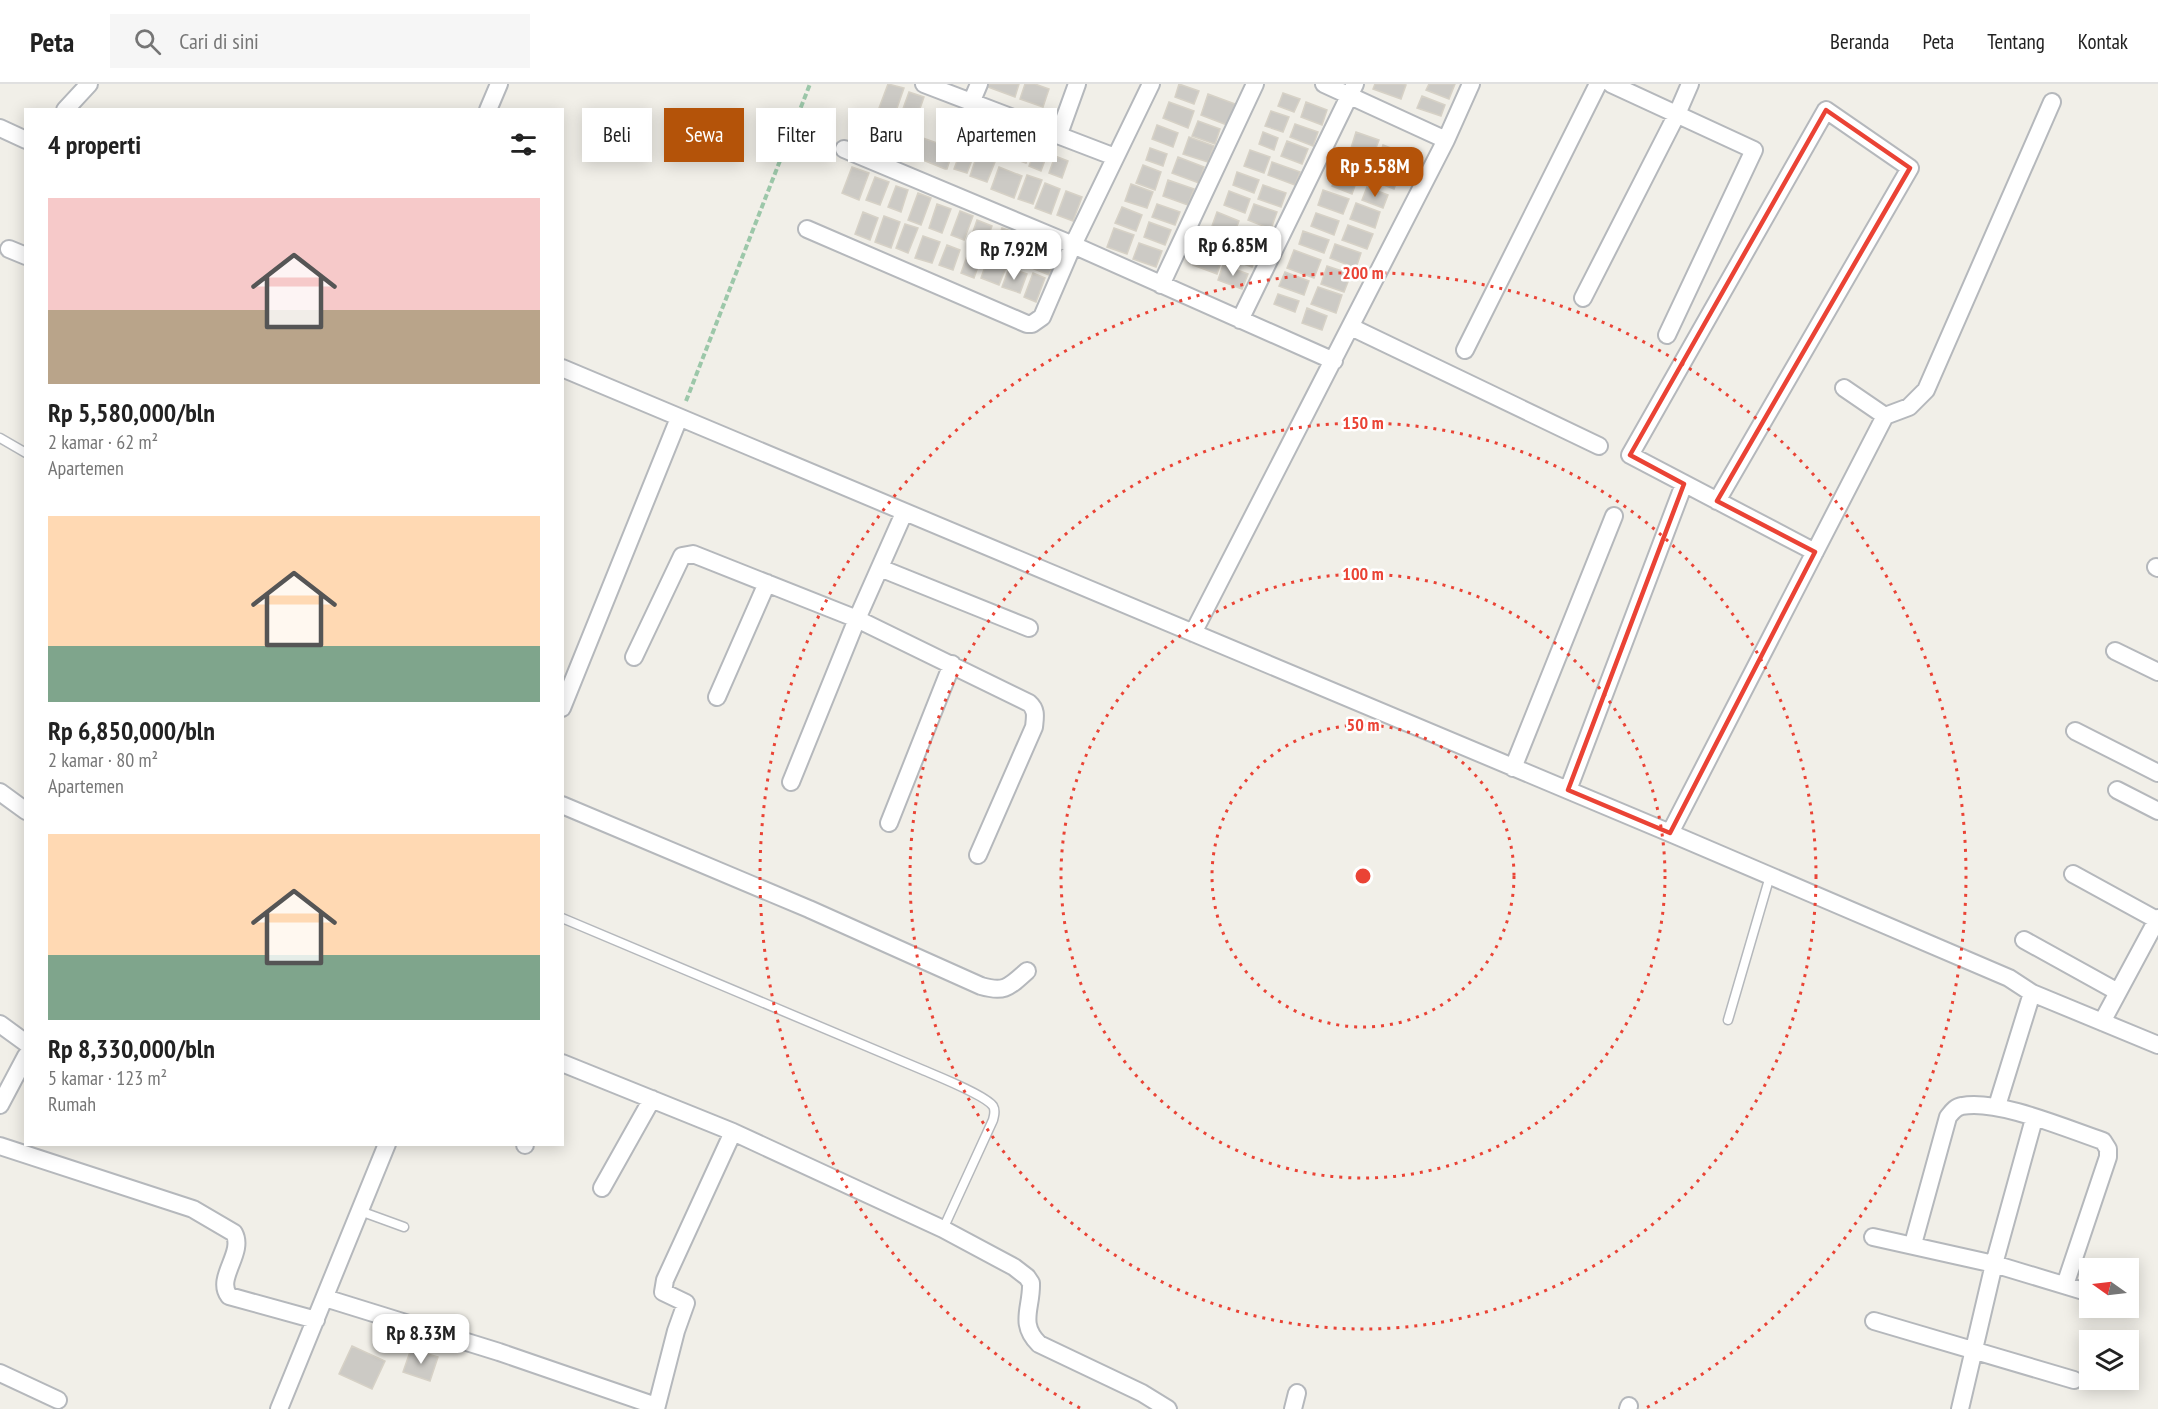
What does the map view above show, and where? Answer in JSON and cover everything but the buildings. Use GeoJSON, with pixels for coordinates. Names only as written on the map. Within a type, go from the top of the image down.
{"type":"FeatureCollection","features":[{"type":"Feature","properties":{"kind":"street"},"geometry":{"type":"LineString","coordinates":[[67,108],[90,84]]}},
{"type":"Feature","properties":{"kind":"street"},"geometry":{"type":"LineString","coordinates":[[489,108],[499,84]]}},
{"type":"Feature","properties":{"kind":"street"},"geometry":{"type":"LineString","coordinates":[[924,84],[1115,157]]}},
{"type":"Feature","properties":{"kind":"street"},"geometry":{"type":"LineString","coordinates":[[971,103],[979,84]]}},
{"type":"Feature","properties":{"kind":"street"},"geometry":{"type":"LineString","coordinates":[[1059,134],[1077,84]]}},
{"type":"Feature","properties":{"kind":"street"},"geometry":{"type":"LineString","coordinates":[[807,229],[1027,324],[1032,324],[1042,317],[1072,245],[1151,84]]}},
{"type":"Feature","properties":{"kind":"street"},"geometry":{"type":"LineString","coordinates":[[1161,285],[1255,84]]}},
{"type":"Feature","properties":{"kind":"street"},"geometry":{"type":"LineString","coordinates":[[1324,84],[1353,90],[1446,140]]}},
{"type":"Feature","properties":{"kind":"street"},"geometry":{"type":"LineString","coordinates":[[1193,633],[1446,140],[1471,84]]}},
{"type":"Feature","properties":{"kind":"street"},"geometry":{"type":"LineString","coordinates":[[1465,350],[1598,84]]}},
{"type":"Feature","properties":{"kind":"street"},"geometry":{"type":"LineString","coordinates":[[1611,84],[1754,150],[1666,335]]}},
{"type":"Feature","properties":{"kind":"street"},"geometry":{"type":"LineString","coordinates":[[1583,298],[1690,84]]}},
{"type":"Feature","properties":{"kind":"street"},"geometry":{"type":"LineString","coordinates":[[1240,320],[1353,90]]}},
{"type":"Feature","properties":{"kind":"street"},"geometry":{"type":"LineString","coordinates":[[1670,833],[1885,416],[1909,407],[1922,397],[1926,390],[2052,102]]}},
{"type":"Feature","properties":{"kind":"street"},"geometry":{"type":"LineString","coordinates":[[1717,501],[1910,168],[1826,110],[1630,455],[1684,484],[1815,552]]}},
{"type":"Feature","properties":{"kind":"street"},"geometry":{"type":"LineString","coordinates":[[0,128],[24,139]]}},
{"type":"Feature","properties":{"kind":"street"},"geometry":{"type":"LineString","coordinates":[[844,149],[1072,245],[1334,361]]}},
{"type":"Feature","properties":{"kind":"street"},"geometry":{"type":"LineString","coordinates":[[9,249],[24,255]]}},
{"type":"Feature","properties":{"kind":"street"},"geometry":{"type":"LineString","coordinates":[[1351,327],[1599,446]]}},
{"type":"Feature","properties":{"kind":"street"},"geometry":{"type":"LineString","coordinates":[[564,369],[1670,833],[2009,978],[2032,993],[2158,1045]]}},
{"type":"Feature","properties":{"kind":"street"},"geometry":{"type":"LineString","coordinates":[[1845,388],[1885,416]]}},
{"type":"Feature","properties":{"kind":"street"},"geometry":{"type":"LineString","coordinates":[[564,703],[685,421]]}},
{"type":"Feature","properties":{"kind":"street"},"geometry":{"type":"LineString","coordinates":[[1568,790],[1684,484]]}},
{"type":"Feature","properties":{"kind":"street"},"geometry":{"type":"LineString","coordinates":[[791,782],[857,619],[904,513]]}},
{"type":"Feature","properties":{"kind":"street"},"geometry":{"type":"LineString","coordinates":[[1513,768],[1614,516]]}},
{"type":"Feature","properties":{"kind":"street"},"geometry":{"type":"LineString","coordinates":[[634,657],[682,556],[693,554],[857,619],[1029,703],[1034,707],[1034,727],[978,855]]}},
{"type":"Feature","properties":{"kind":"street"},"geometry":{"type":"LineString","coordinates":[[880,568],[1029,628]]}},
{"type":"Feature","properties":{"kind":"street"},"geometry":{"type":"LineString","coordinates":[[717,698],[767,583]]}},
{"type":"Feature","properties":{"kind":"street"},"geometry":{"type":"LineString","coordinates":[[2115,651],[2158,672]]}},
{"type":"Feature","properties":{"kind":"street"},"geometry":{"type":"LineString","coordinates":[[889,823],[952,664]]}},
{"type":"Feature","properties":{"kind":"street"},"geometry":{"type":"LineString","coordinates":[[2075,731],[2158,773]]}},
{"type":"Feature","properties":{"kind":"street"},"geometry":{"type":"LineString","coordinates":[[2117,790],[2158,811]]}},
{"type":"Feature","properties":{"kind":"street"},"geometry":{"type":"LineString","coordinates":[[0,792],[24,810]]}},
{"type":"Feature","properties":{"kind":"street"},"geometry":{"type":"LineString","coordinates":[[564,806],[799,904],[981,986],[996,990],[1008,988],[1027,971]]}},
{"type":"Feature","properties":{"kind":"street"},"geometry":{"type":"LineString","coordinates":[[2073,874],[2157,919],[2102,1022]]}},
{"type":"Feature","properties":{"kind":"street"},"geometry":{"type":"LineString","coordinates":[[2024,940],[2118,992]]}},
{"type":"Feature","properties":{"kind":"street"},"geometry":{"type":"LineString","coordinates":[[1997,1106],[2032,993]]}},
{"type":"Feature","properties":{"kind":"street"},"geometry":{"type":"LineString","coordinates":[[0,1024],[24,1042]]}},
{"type":"Feature","properties":{"kind":"street"},"geometry":{"type":"LineString","coordinates":[[0,1106],[24,1060]]}},
{"type":"Feature","properties":{"kind":"street"},"geometry":{"type":"LineString","coordinates":[[564,1065],[734,1132],[943,1229],[1014,1267],[1027,1277],[1031,1284],[1028,1327],[1031,1335],[1039,1344],[1142,1393],[1168,1409]]}},
{"type":"Feature","properties":{"kind":"street"},"geometry":{"type":"LineString","coordinates":[[602,1188],[652,1099]]}},
{"type":"Feature","properties":{"kind":"street"},"geometry":{"type":"LineString","coordinates":[[1913,1245],[1948,1118],[1952,1111],[1960,1106],[1997,1106],[2103,1141],[2108,1149],[2108,1157],[2065,1285]]}},
{"type":"Feature","properties":{"kind":"street"},"geometry":{"type":"LineString","coordinates":[[1960,1409],[1994,1264],[2034,1119]]}},
{"type":"Feature","properties":{"kind":"street"},"geometry":{"type":"LineString","coordinates":[[328,1299],[499,1352],[656,1408],[676,1330],[686,1303],[663,1292],[665,1280],[734,1132]]}},
{"type":"Feature","properties":{"kind":"street"},"geometry":{"type":"LineString","coordinates":[[0,1146],[193,1209],[234,1233],[237,1238],[237,1246],[225,1283],[226,1292],[230,1296],[316,1320]]}},
{"type":"Feature","properties":{"kind":"street"},"geometry":{"type":"LineString","coordinates":[[279,1409],[364,1213],[386,1146]]}},
{"type":"Feature","properties":{"kind":"street"},"geometry":{"type":"LineString","coordinates":[[1872,1237],[1994,1264],[2079,1289]]}},
{"type":"Feature","properties":{"kind":"street"},"geometry":{"type":"LineString","coordinates":[[1874,1321],[2074,1380]]}},
{"type":"Feature","properties":{"kind":"street"},"geometry":{"type":"LineString","coordinates":[[0,1373],[58,1400]]}},
{"type":"Feature","properties":{"kind":"lane"},"geometry":{"type":"LineString","coordinates":[[0,438],[24,452]]}},
{"type":"Feature","properties":{"kind":"lane"},"geometry":{"type":"LineString","coordinates":[[1728,1020],[1770,876]]}},
{"type":"Feature","properties":{"kind":"lane"},"geometry":{"type":"LineString","coordinates":[[564,919],[923,1070],[978,1095],[992,1105],[995,1113],[993,1120],[943,1229]]}},
{"type":"Feature","properties":{"kind":"lane"},"geometry":{"type":"LineString","coordinates":[[364,1213],[404,1227]]}},
{"type":"Feature","properties":{"kind":"path"},"geometry":{"type":"LineString","coordinates":[[685,421],[810,84]]}},
{"type":"Feature","properties":{"kind":"highlighted area"},"geometry":{"type":"Polygon","coordinates":[[[1826,110],[1910,168],[1717,501],[1815,552],[1670,833],[1568,790],[1684,484],[1630,455],[1826,110]]]}}]}
